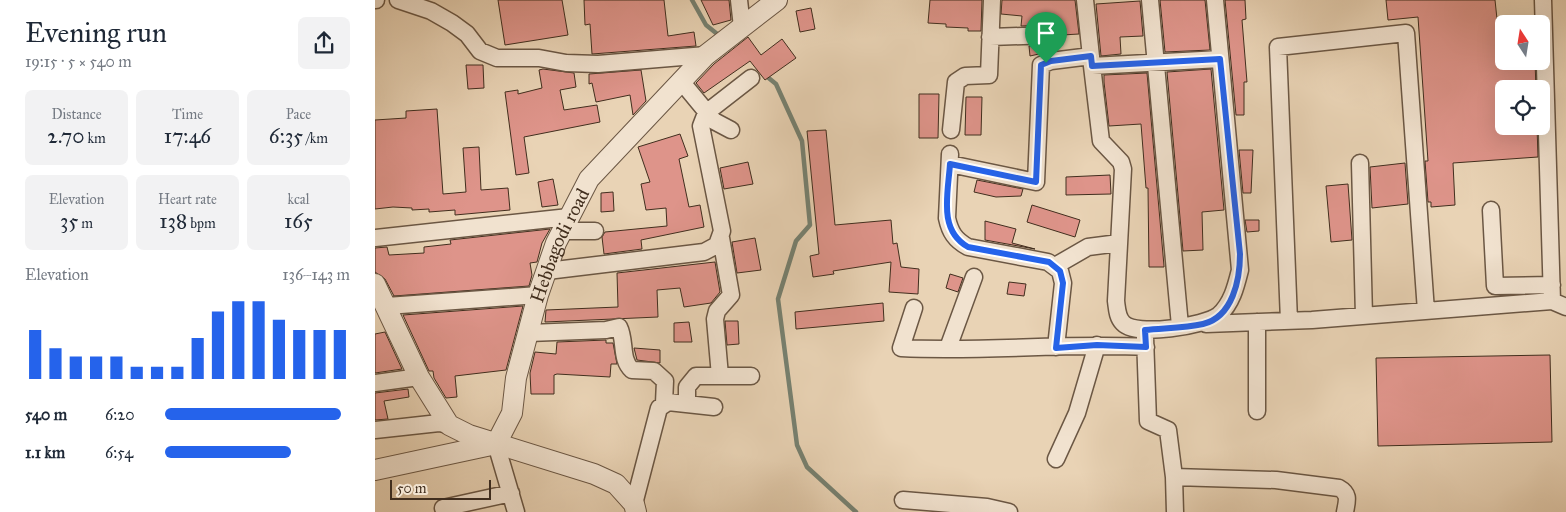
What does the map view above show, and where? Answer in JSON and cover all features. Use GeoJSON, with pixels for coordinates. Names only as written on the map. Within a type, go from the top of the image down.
{"type":"FeatureCollection","features":[{"type":"Feature","properties":{"kind":"street"},"geometry":{"type":"LineString","coordinates":[[398,0],[431,11],[467,34],[480,51],[497,58],[539,58],[566,63],[598,64],[724,40],[739,0]]}},
{"type":"Feature","properties":{"kind":"street","name":"Hebbagodi road"},"geometry":{"type":"LineString","coordinates":[[496,444],[512,413],[516,378],[538,295],[566,224],[589,179],[681,81],[724,40],[777,0]]}},
{"type":"Feature","properties":{"kind":"street"},"geometry":{"type":"LineString","coordinates":[[951,130],[956,82],[965,76],[989,75],[991,0]]}},
{"type":"Feature","properties":{"kind":"street"},"geometry":{"type":"LineString","coordinates":[[1085,0],[1101,141],[1121,162],[1123,169],[1118,313],[1123,323],[1134,329],[1145,330],[1204,324],[1364,316],[1557,297]]}},
{"type":"Feature","properties":{"kind":"street"},"geometry":{"type":"LineString","coordinates":[[1150,0],[1180,326]]}},
{"type":"Feature","properties":{"kind":"street"},"geometry":{"type":"LineString","coordinates":[[1204,324],[1220,314],[1226,307],[1236,287],[1240,270],[1215,0]]}},
{"type":"Feature","properties":{"kind":"street"},"geometry":{"type":"LineString","coordinates":[[1543,0],[1557,297]]}},
{"type":"Feature","properties":{"kind":"street"},"geometry":{"type":"LineString","coordinates":[[1289,321],[1278,47],[1406,33],[1426,311]]}},
{"type":"Feature","properties":{"kind":"street"},"geometry":{"type":"LineString","coordinates":[[990,37],[1052,36]]}},
{"type":"Feature","properties":{"kind":"street"},"geometry":{"type":"LineString","coordinates":[[1056,348],[1063,283],[1060,271],[1049,262],[968,247],[958,242],[949,228],[947,218],[950,159],[1036,182],[1041,65],[1051,61],[1156,62],[1220,59]]}},
{"type":"Feature","properties":{"kind":"street"},"geometry":{"type":"LineString","coordinates":[[720,376],[715,319],[717,311],[731,295],[721,238],[722,231],[701,126],[706,113],[751,78]]}},
{"type":"Feature","properties":{"kind":"street"},"geometry":{"type":"LineString","coordinates":[[681,81],[714,121],[731,130]]}},
{"type":"Feature","properties":{"kind":"street"},"geometry":{"type":"LineString","coordinates":[[1360,163],[1364,316]]}},
{"type":"Feature","properties":{"kind":"street"},"geometry":{"type":"LineString","coordinates":[[1491,210],[1495,286],[1557,297]]}},
{"type":"Feature","properties":{"kind":"street"},"geometry":{"type":"LineString","coordinates":[[375,238],[566,224],[595,230]]}},
{"type":"Feature","properties":{"kind":"street"},"geometry":{"type":"LineString","coordinates":[[547,271],[704,252],[717,245],[721,238]]}},
{"type":"Feature","properties":{"kind":"street"},"geometry":{"type":"LineString","coordinates":[[1055,266],[1087,247],[1119,243]]}},
{"type":"Feature","properties":{"kind":"street"},"geometry":{"type":"LineString","coordinates":[[948,348],[974,277]]}},
{"type":"Feature","properties":{"kind":"street"},"geometry":{"type":"LineString","coordinates":[[375,284],[384,312],[419,377],[449,425]]}},
{"type":"Feature","properties":{"kind":"street"},"geometry":{"type":"LineString","coordinates":[[384,312],[538,295]]}},
{"type":"Feature","properties":{"kind":"street"},"geometry":{"type":"LineString","coordinates":[[914,308],[901,348],[1056,348],[1097,345],[1146,347]]}},
{"type":"Feature","properties":{"kind":"street"},"geometry":{"type":"LineString","coordinates":[[1257,322],[1257,411]]}},
{"type":"Feature","properties":{"kind":"street"},"geometry":{"type":"LineString","coordinates":[[529,333],[606,330],[619,327],[623,335],[625,362],[631,370],[654,371],[665,381],[663,404],[658,413],[635,508]]}},
{"type":"Feature","properties":{"kind":"street"},"geometry":{"type":"LineString","coordinates":[[1145,330],[1148,421],[1168,430],[1174,477],[1175,512]]}},
{"type":"Feature","properties":{"kind":"street"},"geometry":{"type":"LineString","coordinates":[[1056,459],[1077,413],[1097,345]]}},
{"type":"Feature","properties":{"kind":"street"},"geometry":{"type":"LineString","coordinates":[[687,404],[687,387],[692,378],[701,375],[751,376]]}},
{"type":"Feature","properties":{"kind":"street"},"geometry":{"type":"LineString","coordinates":[[375,383],[419,377]]}},
{"type":"Feature","properties":{"kind":"street"},"geometry":{"type":"LineString","coordinates":[[663,404],[668,402],[714,407]]}},
{"type":"Feature","properties":{"kind":"street"},"geometry":{"type":"LineString","coordinates":[[375,430],[439,423],[449,425],[496,444],[594,474],[616,484],[635,508]]}},
{"type":"Feature","properties":{"kind":"street"},"geometry":{"type":"LineString","coordinates":[[375,470],[496,444]]}},
{"type":"Feature","properties":{"kind":"street"},"geometry":{"type":"LineString","coordinates":[[496,444],[516,512]]}},
{"type":"Feature","properties":{"kind":"street"},"geometry":{"type":"LineString","coordinates":[[1174,477],[1276,480],[1339,488],[1345,491],[1348,498],[1345,512]]}},
{"type":"Feature","properties":{"kind":"street"},"geometry":{"type":"LineString","coordinates":[[443,508],[511,494]]}},
{"type":"Feature","properties":{"kind":"street"},"geometry":{"type":"LineString","coordinates":[[903,500],[987,507],[1009,512]]}},
{"type":"Feature","properties":{"kind":"building"},"geometry":{"type":"Polygon","coordinates":[[[498,0],[562,0],[568,35],[505,45],[498,0]]]}},
{"type":"Feature","properties":{"kind":"building"},"geometry":{"type":"Polygon","coordinates":[[[584,0],[664,0],[668,36],[694,32],[696,46],[592,54],[590,24],[585,25],[584,0]]]}},
{"type":"Feature","properties":{"kind":"building"},"geometry":{"type":"Polygon","coordinates":[[[701,0],[729,0],[731,20],[713,25],[701,0]]]}},
{"type":"Feature","properties":{"kind":"building"},"geometry":{"type":"Polygon","coordinates":[[[930,0],[982,0],[981,31],[968,31],[968,28],[946,27],[946,24],[928,23],[930,0]]]}},
{"type":"Feature","properties":{"kind":"building"},"geometry":{"type":"Polygon","coordinates":[[[1002,0],[1075,0],[1079,34],[1062,35],[1060,29],[1052,25],[1021,26],[1022,16],[1001,14],[1002,0]]]}},
{"type":"Feature","properties":{"kind":"building"},"geometry":{"type":"Polygon","coordinates":[[[1160,0],[1205,0],[1210,50],[1165,52],[1160,0]]]}},
{"type":"Feature","properties":{"kind":"building"},"geometry":{"type":"Polygon","coordinates":[[[1225,0],[1245,0],[1246,19],[1242,20],[1247,82],[1244,82],[1244,115],[1236,115],[1225,0]]]}},
{"type":"Feature","properties":{"kind":"building"},"geometry":{"type":"Polygon","coordinates":[[[1386,0],[1495,0],[1497,15],[1495,15],[1495,70],[1535,70],[1536,80],[1495,80],[1495,135],[1537,135],[1538,157],[1453,163],[1455,205],[1431,207],[1431,202],[1428,202],[1425,161],[1428,161],[1418,17],[1388,20],[1386,0]]]}},
{"type":"Feature","properties":{"kind":"building"},"geometry":{"type":"Polygon","coordinates":[[[1140,1],[1143,36],[1120,37],[1121,54],[1101,56],[1096,4],[1140,1]]]}},
{"type":"Feature","properties":{"kind":"building"},"geometry":{"type":"Polygon","coordinates":[[[811,8],[815,29],[800,32],[796,11],[811,8]]]}},
{"type":"Feature","properties":{"kind":"building"},"geometry":{"type":"Polygon","coordinates":[[[748,37],[761,55],[782,39],[796,58],[765,80],[750,61],[704,93],[696,83],[714,64],[748,37]]]}},
{"type":"Feature","properties":{"kind":"building"},"geometry":{"type":"Polygon","coordinates":[[[1051,45],[1052,51],[1030,56],[1029,46],[1051,45]]]}},
{"type":"Feature","properties":{"kind":"building"},"geometry":{"type":"Polygon","coordinates":[[[466,65],[483,65],[484,88],[468,89],[466,65]]]}},
{"type":"Feature","properties":{"kind":"building"},"geometry":{"type":"Polygon","coordinates":[[[1211,69],[1224,210],[1202,212],[1203,250],[1183,251],[1167,72],[1211,69]]]}},
{"type":"Feature","properties":{"kind":"building"},"geometry":{"type":"Polygon","coordinates":[[[539,70],[574,73],[576,87],[560,90],[564,110],[597,105],[600,122],[524,137],[529,173],[516,175],[505,92],[518,90],[518,94],[542,88],[539,70]]]}},
{"type":"Feature","properties":{"kind":"building"},"geometry":{"type":"Polygon","coordinates":[[[641,70],[646,101],[633,115],[630,95],[596,102],[592,83],[589,84],[589,74],[641,70]]]}},
{"type":"Feature","properties":{"kind":"building"},"geometry":{"type":"Polygon","coordinates":[[[1147,73],[1164,267],[1149,267],[1148,188],[1146,188],[1141,124],[1109,126],[1104,82],[1104,75],[1147,73]]]}},
{"type":"Feature","properties":{"kind":"building"},"geometry":{"type":"Polygon","coordinates":[[[919,94],[939,94],[938,138],[919,138],[919,94]]]}},
{"type":"Feature","properties":{"kind":"building"},"geometry":{"type":"Polygon","coordinates":[[[966,97],[982,97],[981,135],[965,135],[966,97]]]}},
{"type":"Feature","properties":{"kind":"building"},"geometry":{"type":"Polygon","coordinates":[[[437,109],[443,194],[466,192],[463,148],[479,147],[481,190],[508,188],[510,210],[455,215],[455,210],[429,212],[429,209],[412,210],[412,208],[393,207],[375,209],[375,120],[406,118],[406,111],[437,109]]]}},
{"type":"Feature","properties":{"kind":"building"},"geometry":{"type":"Polygon","coordinates":[[[826,130],[835,225],[891,220],[893,244],[897,243],[901,267],[919,269],[918,294],[889,292],[891,262],[833,271],[834,274],[813,277],[810,256],[819,254],[807,131],[826,130]]]}},
{"type":"Feature","properties":{"kind":"building"},"geometry":{"type":"Polygon","coordinates":[[[680,134],[688,156],[679,159],[689,207],[700,205],[704,227],[641,240],[642,249],[604,254],[602,237],[605,232],[667,226],[666,208],[646,210],[641,184],[650,182],[638,147],[680,134]]]}},
{"type":"Feature","properties":{"kind":"building"},"geometry":{"type":"Polygon","coordinates":[[[1239,150],[1253,150],[1251,193],[1243,193],[1239,150]]]}},
{"type":"Feature","properties":{"kind":"building"},"geometry":{"type":"Polygon","coordinates":[[[748,162],[753,184],[724,189],[720,168],[748,162]]]}},
{"type":"Feature","properties":{"kind":"building"},"geometry":{"type":"Polygon","coordinates":[[[1405,163],[1408,204],[1372,208],[1370,167],[1405,163]]]}},
{"type":"Feature","properties":{"kind":"building"},"geometry":{"type":"Polygon","coordinates":[[[1110,175],[1111,194],[1066,195],[1066,177],[1110,175]]]}},
{"type":"Feature","properties":{"kind":"building"},"geometry":{"type":"Polygon","coordinates":[[[553,179],[558,205],[542,207],[538,182],[553,179]]]}},
{"type":"Feature","properties":{"kind":"building"},"geometry":{"type":"Polygon","coordinates":[[[977,180],[1023,189],[1021,196],[996,197],[974,192],[977,180]]]}},
{"type":"Feature","properties":{"kind":"building"},"geometry":{"type":"Polygon","coordinates":[[[1348,184],[1352,240],[1331,242],[1326,186],[1348,184]]]}},
{"type":"Feature","properties":{"kind":"building"},"geometry":{"type":"Polygon","coordinates":[[[613,192],[614,211],[601,212],[601,193],[613,192]]]}},
{"type":"Feature","properties":{"kind":"building"},"geometry":{"type":"Polygon","coordinates":[[[1032,205],[1080,220],[1075,237],[1027,222],[1032,205]]]}},
{"type":"Feature","properties":{"kind":"building"},"geometry":{"type":"Polygon","coordinates":[[[1245,220],[1259,220],[1259,231],[1247,232],[1245,220]]]}},
{"type":"Feature","properties":{"kind":"building"},"geometry":{"type":"Polygon","coordinates":[[[985,221],[1016,229],[1012,243],[1035,249],[985,240],[985,221]]]}},
{"type":"Feature","properties":{"kind":"building"},"geometry":{"type":"Polygon","coordinates":[[[550,229],[542,243],[537,262],[530,263],[532,275],[529,286],[394,296],[385,279],[375,272],[375,248],[387,247],[389,255],[424,253],[424,247],[451,244],[450,240],[550,229]]]}},
{"type":"Feature","properties":{"kind":"building"},"geometry":{"type":"Polygon","coordinates":[[[755,238],[761,270],[737,273],[732,242],[755,238]]]}},
{"type":"Feature","properties":{"kind":"building"},"geometry":{"type":"Polygon","coordinates":[[[715,262],[720,292],[711,303],[684,307],[680,288],[657,290],[658,317],[545,322],[546,310],[618,307],[617,273],[715,262]]]}},
{"type":"Feature","properties":{"kind":"building"},"geometry":{"type":"Polygon","coordinates":[[[950,274],[963,278],[958,292],[946,288],[950,274]]]}},
{"type":"Feature","properties":{"kind":"building"},"geometry":{"type":"Polygon","coordinates":[[[1009,282],[1026,284],[1024,296],[1007,294],[1009,282]]]}},
{"type":"Feature","properties":{"kind":"building"},"geometry":{"type":"Polygon","coordinates":[[[883,303],[884,321],[796,329],[795,312],[883,303]]]}},
{"type":"Feature","properties":{"kind":"building"},"geometry":{"type":"Polygon","coordinates":[[[523,306],[506,370],[455,376],[457,397],[446,398],[434,378],[433,371],[429,371],[403,315],[523,306]]]}},
{"type":"Feature","properties":{"kind":"building"},"geometry":{"type":"Polygon","coordinates":[[[725,321],[738,321],[739,344],[727,345],[725,321]]]}},
{"type":"Feature","properties":{"kind":"building"},"geometry":{"type":"Polygon","coordinates":[[[689,322],[692,342],[674,342],[674,323],[689,322]]]}},
{"type":"Feature","properties":{"kind":"building"},"geometry":{"type":"Polygon","coordinates":[[[385,332],[402,369],[375,373],[375,334],[385,332]]]}},
{"type":"Feature","properties":{"kind":"building"},"geometry":{"type":"Polygon","coordinates":[[[606,340],[606,343],[613,343],[617,364],[611,364],[610,377],[557,374],[554,375],[554,394],[531,394],[530,373],[535,352],[556,354],[557,342],[606,340]]]}},
{"type":"Feature","properties":{"kind":"building"},"geometry":{"type":"Polygon","coordinates":[[[634,348],[660,350],[660,363],[637,360],[634,348]]]}},
{"type":"Feature","properties":{"kind":"building"},"geometry":{"type":"Polygon","coordinates":[[[1550,355],[1552,442],[1378,446],[1376,358],[1550,355]]]}},
{"type":"Feature","properties":{"kind":"building"},"geometry":{"type":"Polygon","coordinates":[[[408,389],[409,397],[384,401],[388,419],[375,420],[375,393],[408,389]]]}},
{"type":"Feature","properties":{"kind":"waterway"},"geometry":{"type":"LineString","coordinates":[[692,0],[706,25],[721,37]]}},
{"type":"Feature","properties":{"kind":"waterway"},"geometry":{"type":"LineString","coordinates":[[765,75],[776,84],[802,141],[810,225],[796,241],[778,299],[797,445],[807,467],[856,512]]}},
{"type":"Feature","properties":{"kind":"route"},"geometry":{"type":"LineString","coordinates":[[1091,56],[1092,66],[1220,59],[1240,254],[1240,270],[1231,298],[1220,314],[1213,319],[1204,324],[1145,330],[1146,347],[1097,345],[1056,348],[1063,283],[1060,271],[1049,262],[968,247],[958,242],[953,235],[947,218],[950,164],[1036,182],[1041,65],[1046,63],[1091,56]]}}]}
